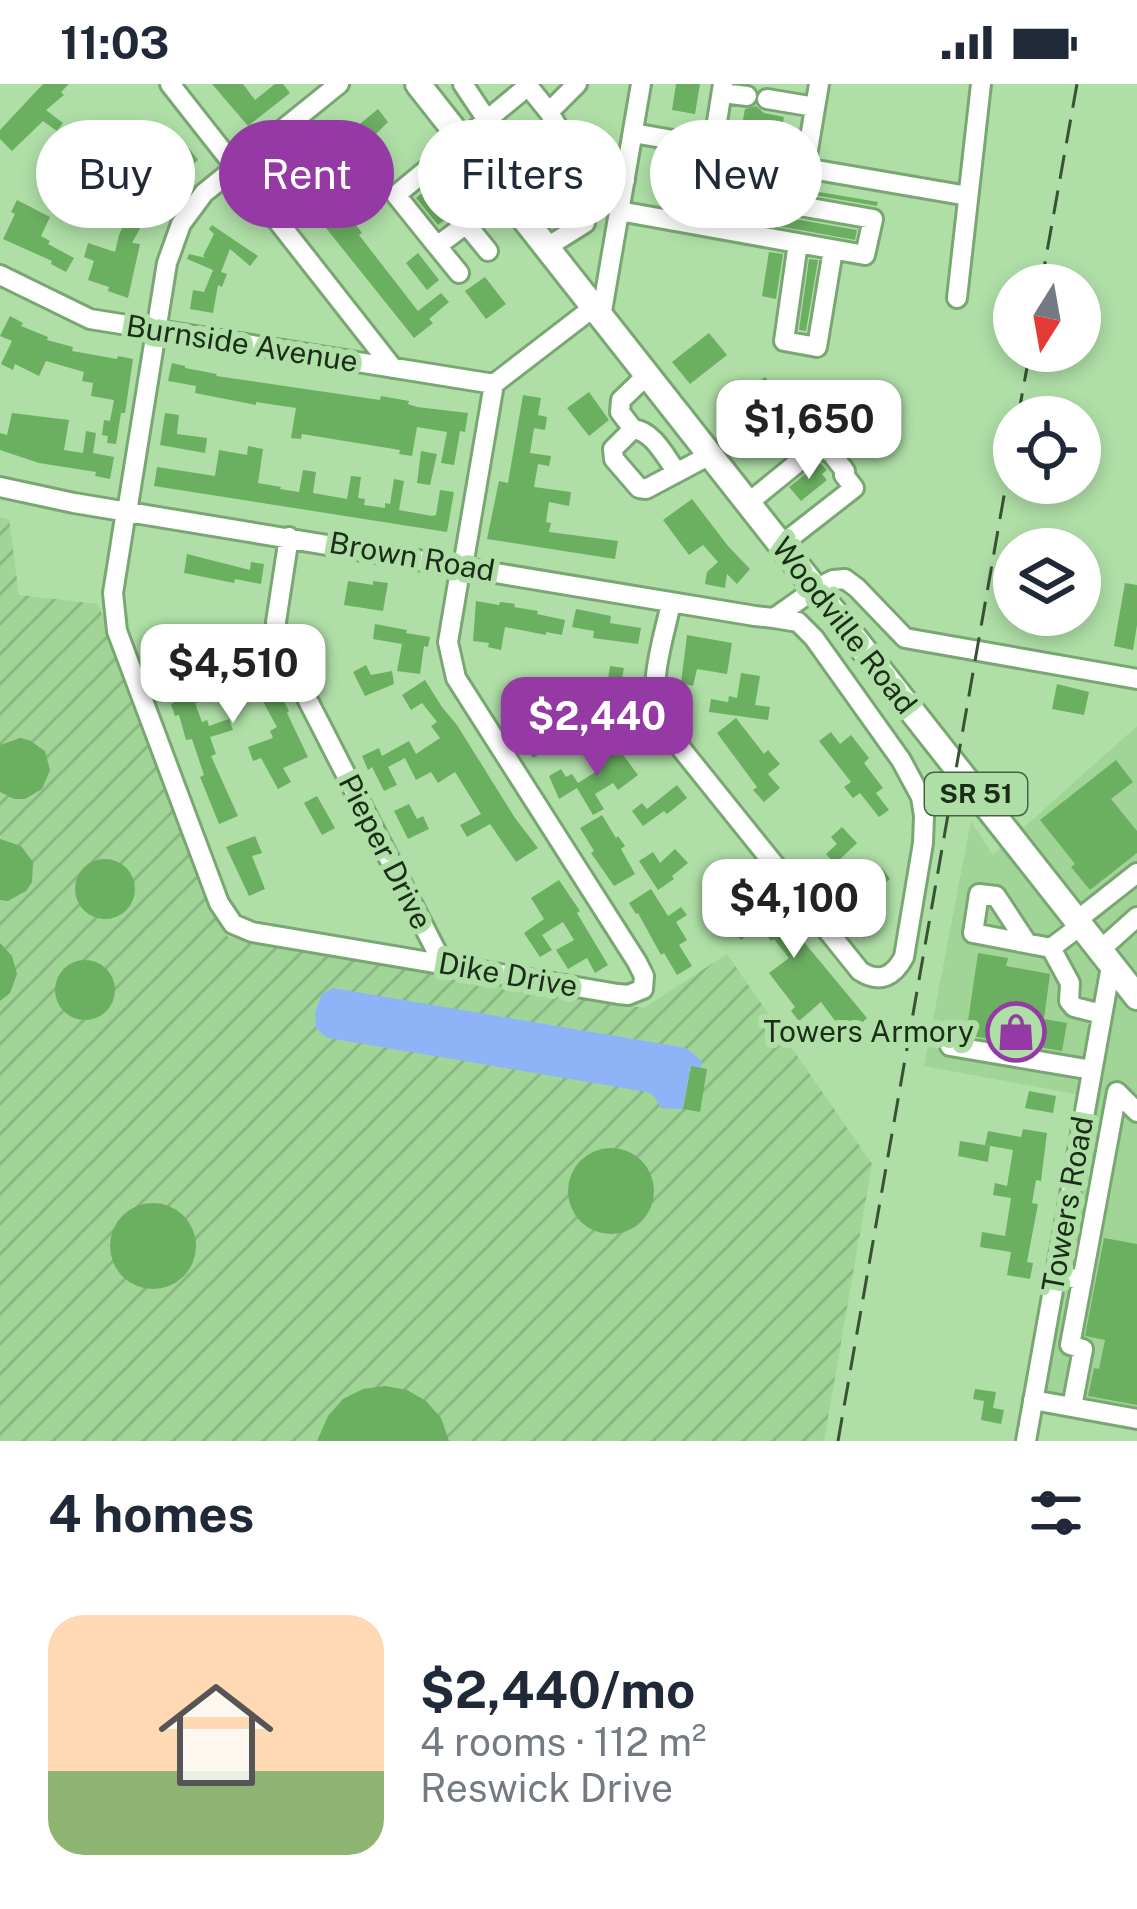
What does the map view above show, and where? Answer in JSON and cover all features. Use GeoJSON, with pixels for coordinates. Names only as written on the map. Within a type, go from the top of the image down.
{"type":"FeatureCollection","features":[{"type":"Feature","properties":{"kind":"main road","name":"Woodville Road"},"geometry":{"type":"LineString","coordinates":[[418,84],[446,120]]}},
{"type":"Feature","properties":{"kind":"main road","name":"Woodville Road"},"geometry":{"type":"LineString","coordinates":[[531,228],[1077,924],[1122,974]]}},
{"type":"Feature","properties":{"kind":"street"},"geometry":{"type":"LineString","coordinates":[[170,84],[219,146]]}},
{"type":"Feature","properties":{"kind":"street"},"geometry":{"type":"LineString","coordinates":[[294,120],[339,84]]}},
{"type":"Feature","properties":{"kind":"street"},"geometry":{"type":"LineString","coordinates":[[463,84],[486,120]]}},
{"type":"Feature","properties":{"kind":"street"},"geometry":{"type":"LineString","coordinates":[[549,112],[577,84]]}},
{"type":"Feature","properties":{"kind":"street"},"geometry":{"type":"LineString","coordinates":[[626,175],[641,84]]}},
{"type":"Feature","properties":{"kind":"street"},"geometry":{"type":"LineString","coordinates":[[819,84],[805,168],[968,196]]}},
{"type":"Feature","properties":{"kind":"street"},"geometry":{"type":"LineString","coordinates":[[957,298],[980,84]]}},
{"type":"Feature","properties":{"kind":"street"},"geometry":{"type":"LineString","coordinates":[[488,120],[528,86],[554,120]]}},
{"type":"Feature","properties":{"kind":"street"},"geometry":{"type":"LineString","coordinates":[[633,133],[713,147],[723,88],[815,107]]}},
{"type":"Feature","properties":{"kind":"street"},"geometry":{"type":"LineString","coordinates":[[418,177],[396,195],[418,222]]}},
{"type":"Feature","properties":{"kind":"street"},"geometry":{"type":"LineString","coordinates":[[127,512],[167,263],[181,224],[219,181]]}},
{"type":"Feature","properties":{"kind":"street"},"geometry":{"type":"LineString","coordinates":[[715,228],[865,255],[873,219],[822,210]]}},
{"type":"Feature","properties":{"kind":"street"},"geometry":{"type":"LineString","coordinates":[[284,228],[393,368]]}},
{"type":"Feature","properties":{"kind":"street"},"geometry":{"type":"LineString","coordinates":[[423,228],[458,273]]}},
{"type":"Feature","properties":{"kind":"street"},"geometry":{"type":"LineString","coordinates":[[437,246],[461,228]]}},
{"type":"Feature","properties":{"kind":"street"},"geometry":{"type":"LineString","coordinates":[[469,228],[488,251]]}},
{"type":"Feature","properties":{"kind":"street"},"geometry":{"type":"LineString","coordinates":[[547,248],[579,228]]}},
{"type":"Feature","properties":{"kind":"street"},"geometry":{"type":"LineString","coordinates":[[462,565],[494,384],[598,312],[616,228]]}},
{"type":"Feature","properties":{"kind":"street"},"geometry":{"type":"LineString","coordinates":[[798,243],[784,341],[817,347],[833,250]]}},
{"type":"Feature","properties":{"kind":"street","name":"Burnside Avenue"},"geometry":{"type":"LineString","coordinates":[[0,275],[82,317],[494,384]]}},
{"type":"Feature","properties":{"kind":"street"},"geometry":{"type":"LineString","coordinates":[[647,375],[621,400],[620,412],[633,429],[653,440],[676,471]]}},
{"type":"Feature","properties":{"kind":"street"},"geometry":{"type":"LineString","coordinates":[[748,503],[819,455],[839,475],[854,421]]}},
{"type":"Feature","properties":{"kind":"street"},"geometry":{"type":"LineString","coordinates":[[633,429],[613,449],[613,455],[639,488],[652,487],[710,455]]}},
{"type":"Feature","properties":{"kind":"street"},"geometry":{"type":"LineString","coordinates":[[781,545],[854,488],[840,467]]}},
{"type":"Feature","properties":{"kind":"street","name":"Brown Road"},"geometry":{"type":"LineString","coordinates":[[0,487],[774,618]]}},
{"type":"Feature","properties":{"kind":"street","name":"Dike Drive"},"geometry":{"type":"LineString","coordinates":[[127,512],[113,593],[117,631],[219,903],[233,923],[252,932],[618,994],[643,989],[644,976],[637,962],[456,678],[448,642],[462,565]]}},
{"type":"Feature","properties":{"kind":"street","name":"Pieper Drive"},"geometry":{"type":"LineString","coordinates":[[289,537],[276,622],[278,642],[443,964]]}},
{"type":"Feature","properties":{"kind":"street"},"geometry":{"type":"LineString","coordinates":[[774,618],[815,589],[832,580],[845,580],[904,638],[1137,679]]}},
{"type":"Feature","properties":{"kind":"street"},"geometry":{"type":"LineString","coordinates":[[671,603],[655,688],[663,727],[850,959],[868,976],[882,979],[900,964],[909,930],[924,816],[915,782],[806,629],[789,619],[774,618]]}},
{"type":"Feature","properties":{"kind":"street"},"geometry":{"type":"LineString","coordinates":[[1051,948],[1137,873]]}},
{"type":"Feature","properties":{"kind":"street"},"geometry":{"type":"LineString","coordinates":[[1122,974],[1137,917]]}},
{"type":"Feature","properties":{"kind":"street"},"geometry":{"type":"LineString","coordinates":[[1027,943],[1051,948],[1070,983],[1074,1007],[1102,1014]]}},
{"type":"Feature","properties":{"kind":"street","name":"Towers Road"},"geometry":{"type":"LineString","coordinates":[[1026,1441],[1102,1014],[1122,974]]}},
{"type":"Feature","properties":{"kind":"street"},"geometry":{"type":"LineString","coordinates":[[950,1046],[1091,1079],[1117,1092],[1137,1112]]}},
{"type":"Feature","properties":{"kind":"street"},"geometry":{"type":"LineString","coordinates":[[1072,1407],[1083,1349],[1070,1345],[1117,1092]]}},
{"type":"Feature","properties":{"kind":"street"},"geometry":{"type":"LineString","coordinates":[[1056,1275],[1082,1280]]}},
{"type":"Feature","properties":{"kind":"street"},"geometry":{"type":"LineString","coordinates":[[1033,1400],[1137,1419]]}},
{"type":"Feature","properties":{"kind":"shaded area"},"geometry":{"type":"Polygon","coordinates":[[[0,517],[9,519],[19,595],[98,604],[228,937],[644,1008],[727,954],[872,1164],[824,1441],[0,1441],[0,517]]]}},
{"type":"Feature","properties":{"kind":"shaded area"},"geometry":{"type":"Polygon","coordinates":[[[1137,726],[1137,1428],[1039,1410],[1096,1098],[924,1066],[971,821],[993,855],[1137,726]]]}},
{"type":"Feature","properties":{"kind":"water"},"geometry":{"type":"Polygon","coordinates":[[[333,988],[686,1048],[702,1061],[701,1068],[690,1067],[683,1109],[661,1108],[647,1092],[328,1038],[316,1029],[315,1012],[322,994],[333,988]]]}},
{"type":"Feature","properties":{"kind":"building"},"geometry":{"type":"Polygon","coordinates":[[[43,84],[69,84],[46,110],[59,120],[36,120],[36,128],[12,151],[0,139],[0,130],[43,84]]]}},
{"type":"Feature","properties":{"kind":"building"},"geometry":{"type":"Polygon","coordinates":[[[212,84],[243,84],[255,100],[275,84],[283,84],[290,93],[256,120],[243,120],[212,84]]]}},
{"type":"Feature","properties":{"kind":"building"},"geometry":{"type":"Polygon","coordinates":[[[676,84],[700,84],[695,114],[672,110],[676,84]]]}},
{"type":"Feature","properties":{"kind":"building"},"geometry":{"type":"Polygon","coordinates":[[[756,106],[783,120],[743,120],[745,109],[756,106]]]}},
{"type":"Feature","properties":{"kind":"building"},"geometry":{"type":"Polygon","coordinates":[[[378,109],[386,120],[365,120],[378,109]]]}},
{"type":"Feature","properties":{"kind":"building"},"geometry":{"type":"Polygon","coordinates":[[[822,192],[878,202],[877,206],[822,196],[822,192]]]}},
{"type":"Feature","properties":{"kind":"building"},"geometry":{"type":"Polygon","coordinates":[[[17,200],[36,210],[36,228],[45,228],[41,236],[74,258],[66,272],[3,239],[15,214],[11,212],[17,200]]]}},
{"type":"Feature","properties":{"kind":"building"},"geometry":{"type":"Polygon","coordinates":[[[822,224],[857,230],[855,240],[787,228],[822,228],[822,224]]]}},
{"type":"Feature","properties":{"kind":"building"},"geometry":{"type":"Polygon","coordinates":[[[212,225],[258,256],[250,266],[230,249],[213,313],[190,309],[193,290],[204,292],[213,270],[187,259],[189,254],[206,258],[212,225]]]}},
{"type":"Feature","properties":{"kind":"building"},"geometry":{"type":"Polygon","coordinates":[[[122,228],[140,228],[132,243],[140,244],[128,298],[88,280],[94,261],[84,257],[88,243],[115,252],[122,228]]]}},
{"type":"Feature","properties":{"kind":"building"},"geometry":{"type":"Polygon","coordinates":[[[326,228],[358,228],[418,311],[441,293],[449,302],[414,338],[326,228]]]}},
{"type":"Feature","properties":{"kind":"building"},"geometry":{"type":"Polygon","coordinates":[[[769,252],[783,254],[776,299],[762,296],[769,252]]]}},
{"type":"Feature","properties":{"kind":"building"},"geometry":{"type":"Polygon","coordinates":[[[418,253],[439,280],[427,290],[406,263],[418,253]]]}},
{"type":"Feature","properties":{"kind":"building"},"geometry":{"type":"Polygon","coordinates":[[[809,259],[818,260],[806,331],[799,330],[809,259]]]}},
{"type":"Feature","properties":{"kind":"building"},"geometry":{"type":"Polygon","coordinates":[[[485,277],[506,304],[486,319],[465,291],[485,277]]]}},
{"type":"Feature","properties":{"kind":"building"},"geometry":{"type":"Polygon","coordinates":[[[10,316],[47,340],[73,347],[72,351],[133,359],[116,444],[107,443],[108,436],[102,435],[114,400],[91,396],[93,383],[82,381],[84,372],[46,361],[39,376],[15,364],[13,370],[1,364],[12,341],[0,336],[10,316]]]}},
{"type":"Feature","properties":{"kind":"building"},"geometry":{"type":"Polygon","coordinates":[[[709,333],[727,355],[690,384],[672,362],[709,333]]]}},
{"type":"Feature","properties":{"kind":"building"},"geometry":{"type":"Polygon","coordinates":[[[172,363],[216,376],[380,400],[381,396],[417,407],[468,413],[465,432],[460,431],[454,465],[441,463],[447,432],[417,427],[412,456],[302,434],[301,439],[291,438],[296,408],[195,393],[196,386],[168,381],[172,363]]]}},
{"type":"Feature","properties":{"kind":"building"},"geometry":{"type":"Polygon","coordinates":[[[765,377],[786,405],[761,423],[741,396],[765,377]]]}},
{"type":"Feature","properties":{"kind":"building"},"geometry":{"type":"Polygon","coordinates":[[[589,392],[609,420],[589,436],[567,408],[589,392]]]}},
{"type":"Feature","properties":{"kind":"building"},"geometry":{"type":"Polygon","coordinates":[[[523,395],[541,398],[538,415],[547,417],[545,430],[534,428],[530,453],[551,456],[549,466],[538,464],[534,487],[571,492],[569,506],[549,502],[549,532],[618,541],[615,559],[487,539],[499,481],[508,483],[523,395]]]}},
{"type":"Feature","properties":{"kind":"building"},"geometry":{"type":"Polygon","coordinates":[[[12,413],[69,420],[64,450],[83,453],[86,431],[96,433],[93,453],[114,457],[110,479],[0,450],[0,433],[7,435],[12,413]]]}},
{"type":"Feature","properties":{"kind":"building"},"geometry":{"type":"Polygon","coordinates":[[[165,413],[179,415],[177,434],[207,438],[205,453],[160,445],[165,413]]]}},
{"type":"Feature","properties":{"kind":"building"},"geometry":{"type":"Polygon","coordinates":[[[248,446],[263,449],[258,483],[280,489],[299,492],[303,470],[316,472],[313,493],[347,499],[351,476],[361,477],[358,498],[365,499],[364,505],[385,508],[394,479],[404,481],[399,510],[432,516],[440,490],[454,492],[447,532],[154,486],[157,467],[215,476],[219,450],[247,455],[248,446]]]}},
{"type":"Feature","properties":{"kind":"building"},"geometry":{"type":"Polygon","coordinates":[[[421,451],[437,454],[430,485],[417,483],[421,451]]]}},
{"type":"Feature","properties":{"kind":"building"},"geometry":{"type":"Polygon","coordinates":[[[820,463],[827,470],[822,474],[827,480],[801,501],[789,487],[820,463]]]}},
{"type":"Feature","properties":{"kind":"building"},"geometry":{"type":"Polygon","coordinates":[[[692,499],[750,569],[737,584],[727,574],[725,588],[705,584],[707,572],[718,562],[703,545],[689,555],[663,520],[692,499]]]}},
{"type":"Feature","properties":{"kind":"building"},"geometry":{"type":"Polygon","coordinates":[[[187,554],[250,570],[251,562],[264,564],[261,584],[184,573],[187,554]]]}},
{"type":"Feature","properties":{"kind":"building"},"geometry":{"type":"Polygon","coordinates":[[[348,581],[388,583],[383,611],[344,605],[348,581]]]}},
{"type":"Feature","properties":{"kind":"building"},"geometry":{"type":"Polygon","coordinates":[[[1125,583],[1137,585],[1133,650],[1114,646],[1125,583]]]}},
{"type":"Feature","properties":{"kind":"building"},"geometry":{"type":"Polygon","coordinates":[[[476,601],[515,604],[565,620],[562,635],[505,627],[501,650],[488,647],[489,643],[473,641],[476,601]]]}},
{"type":"Feature","properties":{"kind":"building"},"geometry":{"type":"Polygon","coordinates":[[[576,609],[611,616],[610,623],[641,628],[638,644],[593,638],[594,631],[572,627],[576,609]]]}},
{"type":"Feature","properties":{"kind":"building"},"geometry":{"type":"Polygon","coordinates":[[[375,624],[430,637],[420,674],[397,671],[402,644],[373,639],[375,624]]]}},
{"type":"Feature","properties":{"kind":"building"},"geometry":{"type":"Polygon","coordinates":[[[687,635],[732,643],[727,674],[697,669],[693,686],[681,683],[687,635]]]}},
{"type":"Feature","properties":{"kind":"building"},"geometry":{"type":"Polygon","coordinates":[[[256,659],[289,711],[308,757],[283,768],[291,782],[278,789],[261,758],[253,761],[248,747],[273,738],[270,731],[277,727],[256,689],[236,698],[232,689],[195,703],[202,722],[207,720],[209,726],[229,719],[233,730],[210,737],[216,754],[211,756],[238,816],[219,824],[200,777],[204,775],[192,739],[186,740],[179,715],[175,716],[165,676],[191,674],[226,660],[231,673],[256,659]]]}},
{"type":"Feature","properties":{"kind":"building"},"geometry":{"type":"Polygon","coordinates":[[[366,665],[371,675],[392,671],[394,684],[365,696],[353,672],[366,665]]]}},
{"type":"Feature","properties":{"kind":"building"},"geometry":{"type":"Polygon","coordinates":[[[610,666],[624,668],[621,684],[638,687],[635,701],[611,697],[613,686],[607,685],[610,666]]]}},
{"type":"Feature","properties":{"kind":"building"},"geometry":{"type":"Polygon","coordinates":[[[741,673],[760,676],[755,705],[770,707],[768,720],[709,712],[711,699],[728,702],[729,696],[737,698],[741,673]]]}},
{"type":"Feature","properties":{"kind":"building"},"geometry":{"type":"Polygon","coordinates":[[[425,680],[538,848],[516,862],[490,824],[467,837],[460,825],[481,814],[455,772],[438,783],[431,772],[416,780],[405,758],[388,767],[397,785],[384,791],[372,767],[368,770],[362,756],[379,748],[382,756],[409,741],[416,754],[440,738],[431,726],[437,722],[422,703],[411,710],[402,695],[425,680]]]}},
{"type":"Feature","properties":{"kind":"building"},"geometry":{"type":"Polygon","coordinates":[[[1057,684],[1089,692],[1084,715],[1052,709],[1057,684]]]}},
{"type":"Feature","properties":{"kind":"building"},"geometry":{"type":"Polygon","coordinates":[[[522,692],[534,724],[558,709],[566,721],[551,730],[558,743],[533,758],[501,705],[522,692]]]}},
{"type":"Feature","properties":{"kind":"building"},"geometry":{"type":"Polygon","coordinates":[[[736,718],[764,754],[768,750],[780,764],[768,774],[780,788],[764,802],[717,733],[736,718]]]}},
{"type":"Feature","properties":{"kind":"building"},"geometry":{"type":"Polygon","coordinates":[[[831,732],[840,744],[851,735],[869,758],[864,763],[883,788],[876,793],[889,810],[879,817],[860,793],[853,798],[844,787],[851,782],[819,741],[831,732]]]}},
{"type":"Feature","properties":{"kind":"building"},"geometry":{"type":"Polygon","coordinates":[[[20,738],[45,751],[50,770],[42,789],[25,799],[14,799],[0,792],[0,745],[20,738]]]}},
{"type":"Feature","properties":{"kind":"building"},"geometry":{"type":"Polygon","coordinates":[[[615,744],[638,775],[618,790],[613,783],[595,794],[604,809],[593,815],[577,788],[559,799],[549,776],[561,769],[578,783],[602,768],[595,759],[615,744]]]}},
{"type":"Feature","properties":{"kind":"building"},"geometry":{"type":"Polygon","coordinates":[[[1116,760],[1133,782],[1111,799],[1137,831],[1137,853],[1090,890],[1040,820],[1116,760]]]}},
{"type":"Feature","properties":{"kind":"building"},"geometry":{"type":"Polygon","coordinates":[[[677,785],[687,798],[643,826],[632,811],[642,803],[647,809],[677,785]]]}},
{"type":"Feature","properties":{"kind":"building"},"geometry":{"type":"Polygon","coordinates":[[[317,796],[335,828],[322,835],[304,803],[317,796]]]}},
{"type":"Feature","properties":{"kind":"building"},"geometry":{"type":"Polygon","coordinates":[[[409,804],[429,829],[408,839],[394,811],[409,804]]]}},
{"type":"Feature","properties":{"kind":"building"},"geometry":{"type":"Polygon","coordinates":[[[602,815],[625,846],[621,849],[635,874],[614,886],[580,828],[602,815]]]}},
{"type":"Feature","properties":{"kind":"building"},"geometry":{"type":"Polygon","coordinates":[[[842,827],[857,843],[835,864],[826,854],[837,844],[831,837],[842,827]]]}},
{"type":"Feature","properties":{"kind":"building"},"geometry":{"type":"Polygon","coordinates":[[[255,836],[262,853],[252,856],[265,889],[249,896],[226,847],[255,836]]]}},
{"type":"Feature","properties":{"kind":"building"},"geometry":{"type":"Polygon","coordinates":[[[0,839],[21,846],[33,862],[32,882],[8,901],[0,900],[0,839]]]}},
{"type":"Feature","properties":{"kind":"building"},"geometry":{"type":"Polygon","coordinates":[[[675,849],[688,863],[658,890],[639,861],[653,852],[660,863],[675,849]]]}},
{"type":"Feature","properties":{"kind":"building"},"geometry":{"type":"Polygon","coordinates":[[[105,859],[126,868],[135,889],[126,910],[105,919],[84,910],[75,889],[84,868],[105,859]]]}},
{"type":"Feature","properties":{"kind":"building"},"geometry":{"type":"Polygon","coordinates":[[[882,868],[890,879],[866,902],[882,924],[864,938],[841,903],[882,868]]]}},
{"type":"Feature","properties":{"kind":"building"},"geometry":{"type":"Polygon","coordinates":[[[755,874],[779,912],[867,1018],[843,1041],[830,1028],[836,1022],[821,1002],[799,1021],[791,1011],[795,1007],[769,973],[789,958],[774,939],[759,925],[741,940],[732,929],[743,921],[724,896],[755,874]]]}},
{"type":"Feature","properties":{"kind":"building"},"geometry":{"type":"Polygon","coordinates":[[[559,880],[608,965],[595,973],[587,958],[568,969],[556,950],[574,940],[563,922],[542,935],[552,950],[540,957],[524,933],[544,919],[531,898],[559,880]]]}},
{"type":"Feature","properties":{"kind":"building"},"geometry":{"type":"Polygon","coordinates":[[[651,889],[668,916],[681,907],[687,915],[676,922],[687,940],[679,945],[692,966],[677,975],[629,903],[651,889]]]}},
{"type":"Feature","properties":{"kind":"building"},"geometry":{"type":"Polygon","coordinates":[[[0,943],[12,956],[17,974],[10,993],[0,1001],[0,943]]]}},
{"type":"Feature","properties":{"kind":"building"},"geometry":{"type":"Polygon","coordinates":[[[978,953],[1008,958],[1006,966],[1050,974],[1044,1019],[1067,1023],[1062,1051],[966,1035],[978,953]]]}},
{"type":"Feature","properties":{"kind":"building"},"geometry":{"type":"Polygon","coordinates":[[[85,960],[106,969],[115,990],[106,1011],[85,1020],[64,1011],[55,990],[64,969],[85,960]]]}},
{"type":"Feature","properties":{"kind":"building"},"geometry":{"type":"Polygon","coordinates":[[[691,1066],[707,1069],[700,1112],[683,1109],[691,1066]]]}},
{"type":"Feature","properties":{"kind":"building"},"geometry":{"type":"Polygon","coordinates":[[[1029,1091],[1056,1096],[1053,1113],[1025,1108],[1029,1091]]]}},
{"type":"Feature","properties":{"kind":"building"},"geometry":{"type":"Polygon","coordinates":[[[1023,1129],[1047,1133],[1041,1181],[1036,1180],[1032,1203],[1038,1204],[1027,1262],[1033,1263],[1030,1279],[1007,1275],[1011,1252],[980,1247],[982,1232],[1005,1236],[1011,1198],[993,1195],[995,1183],[1007,1186],[1013,1150],[985,1145],[988,1131],[1021,1137],[1023,1129]]]}},
{"type":"Feature","properties":{"kind":"building"},"geometry":{"type":"Polygon","coordinates":[[[960,1141],[990,1146],[988,1162],[958,1156],[960,1141]]]}},
{"type":"Feature","properties":{"kind":"building"},"geometry":{"type":"Polygon","coordinates":[[[611,1148],[641,1161],[654,1191],[641,1221],[611,1234],[581,1221],[568,1191],[581,1161],[611,1148]]]}},
{"type":"Feature","properties":{"kind":"building"},"geometry":{"type":"Polygon","coordinates":[[[153,1203],[183,1216],[196,1246],[183,1276],[153,1289],[123,1276],[110,1246],[123,1216],[153,1203]]]}},
{"type":"Feature","properties":{"kind":"building"},"geometry":{"type":"Polygon","coordinates":[[[1104,1238],[1137,1244],[1137,1405],[1088,1396],[1105,1340],[1085,1336],[1104,1238]]]}},
{"type":"Feature","properties":{"kind":"building"},"geometry":{"type":"Polygon","coordinates":[[[363,1389],[407,1390],[426,1401],[441,1418],[449,1441],[317,1441],[328,1416],[343,1399],[363,1389]]]}},
{"type":"Feature","properties":{"kind":"building"},"geometry":{"type":"Polygon","coordinates":[[[975,1389],[996,1392],[993,1408],[1004,1410],[1001,1424],[981,1420],[984,1401],[973,1399],[975,1389]]]}},
{"type":"Feature","properties":{"kind":"railway"},"geometry":{"type":"LineString","coordinates":[[1045,264],[1077,84]]}},
{"type":"Feature","properties":{"kind":"railway"},"geometry":{"type":"LineString","coordinates":[[1022,396],[1026,372]]}},
{"type":"Feature","properties":{"kind":"railway"},"geometry":{"type":"LineString","coordinates":[[838,1441],[1003,504]]}},
{"type":"Feature","properties":{"kind":"place","name":"Towers Armory"},"geometry":{"type":"Point","coordinates":[1016,1032]}}]}
